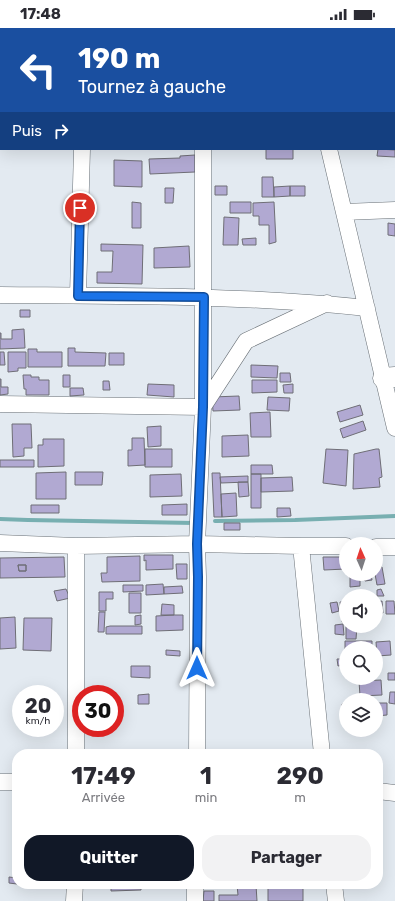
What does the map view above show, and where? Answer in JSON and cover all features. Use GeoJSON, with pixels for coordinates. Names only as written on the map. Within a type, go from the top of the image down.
{"type":"FeatureCollection","features":[{"type":"Feature","properties":{"kind":"street"},"geometry":{"type":"LineString","coordinates":[[78,296],[82,150]]}},
{"type":"Feature","properties":{"kind":"street"},"geometry":{"type":"LineString","coordinates":[[197,749],[197,544],[203,407],[203,150]]}},
{"type":"Feature","properties":{"kind":"street"},"geometry":{"type":"LineString","coordinates":[[329,150],[367,308],[389,378],[395,428]]}},
{"type":"Feature","properties":{"kind":"street"},"geometry":{"type":"LineString","coordinates":[[344,212],[395,210]]}},
{"type":"Feature","properties":{"kind":"street"},"geometry":{"type":"LineString","coordinates":[[0,295],[204,297],[327,303],[367,308]]}},
{"type":"Feature","properties":{"kind":"street"},"geometry":{"type":"LineString","coordinates":[[203,407],[246,342],[327,303]]}},
{"type":"Feature","properties":{"kind":"street"},"geometry":{"type":"LineString","coordinates":[[0,404],[203,407]]}},
{"type":"Feature","properties":{"kind":"street"},"geometry":{"type":"LineString","coordinates":[[0,543],[76,546],[197,544],[339,546]]}},
{"type":"Feature","properties":{"kind":"street"},"geometry":{"type":"LineString","coordinates":[[76,546],[76,749]]}},
{"type":"Feature","properties":{"kind":"street"},"geometry":{"type":"LineString","coordinates":[[301,546],[321,749]]}},
{"type":"Feature","properties":{"kind":"street"},"geometry":{"type":"LineString","coordinates":[[383,546],[395,546]]}},
{"type":"Feature","properties":{"kind":"street"},"geometry":{"type":"LineString","coordinates":[[0,782],[12,782]]}},
{"type":"Feature","properties":{"kind":"street"},"geometry":{"type":"LineString","coordinates":[[383,792],[395,793]]}},
{"type":"Feature","properties":{"kind":"street"},"geometry":{"type":"LineString","coordinates":[[74,901],[75,889]]}},
{"type":"Feature","properties":{"kind":"street"},"geometry":{"type":"LineString","coordinates":[[195,889],[195,901]]}},
{"type":"Feature","properties":{"kind":"street"},"geometry":{"type":"LineString","coordinates":[[335,889],[336,901]]}},
{"type":"Feature","properties":{"kind":"building"},"geometry":{"type":"Polygon","coordinates":[[[266,150],[293,150],[293,159],[266,159],[266,150]]]}},
{"type":"Feature","properties":{"kind":"building"},"geometry":{"type":"Polygon","coordinates":[[[378,150],[395,150],[395,157],[377,156],[378,150]]]}},
{"type":"Feature","properties":{"kind":"building"},"geometry":{"type":"Polygon","coordinates":[[[195,155],[195,172],[150,174],[149,159],[180,158],[180,156],[195,155]]]}},
{"type":"Feature","properties":{"kind":"building"},"geometry":{"type":"Polygon","coordinates":[[[114,160],[142,161],[142,187],[114,186],[114,160]]]}},
{"type":"Feature","properties":{"kind":"building"},"geometry":{"type":"Polygon","coordinates":[[[262,177],[273,177],[274,197],[262,197],[262,177]]]}},
{"type":"Feature","properties":{"kind":"building"},"geometry":{"type":"Polygon","coordinates":[[[215,186],[227,186],[227,195],[215,195],[215,186]]]}},
{"type":"Feature","properties":{"kind":"building"},"geometry":{"type":"Polygon","coordinates":[[[290,186],[305,186],[305,196],[290,196],[290,186]]]}},
{"type":"Feature","properties":{"kind":"building"},"geometry":{"type":"Polygon","coordinates":[[[290,186],[290,196],[274,197],[274,187],[290,186]]]}},
{"type":"Feature","properties":{"kind":"building"},"geometry":{"type":"Polygon","coordinates":[[[165,188],[174,188],[173,203],[165,203],[165,188]]]}},
{"type":"Feature","properties":{"kind":"building"},"geometry":{"type":"Polygon","coordinates":[[[132,202],[141,203],[141,228],[132,228],[132,202]]]}},
{"type":"Feature","properties":{"kind":"building"},"geometry":{"type":"Polygon","coordinates":[[[230,202],[251,202],[251,213],[230,213],[230,202]]]}},
{"type":"Feature","properties":{"kind":"building"},"geometry":{"type":"Polygon","coordinates":[[[274,202],[276,242],[269,244],[269,225],[259,225],[259,216],[253,216],[253,203],[274,202]]]}},
{"type":"Feature","properties":{"kind":"building"},"geometry":{"type":"Polygon","coordinates":[[[224,217],[239,218],[238,245],[223,245],[224,217]]]}},
{"type":"Feature","properties":{"kind":"building"},"geometry":{"type":"Polygon","coordinates":[[[388,223],[395,224],[395,236],[388,235],[388,223]]]}},
{"type":"Feature","properties":{"kind":"building"},"geometry":{"type":"Polygon","coordinates":[[[256,238],[256,245],[243,245],[242,239],[256,238]]]}},
{"type":"Feature","properties":{"kind":"building"},"geometry":{"type":"Polygon","coordinates":[[[101,244],[143,245],[142,284],[97,283],[97,272],[112,272],[113,251],[101,251],[101,244]]]}},
{"type":"Feature","properties":{"kind":"building"},"geometry":{"type":"Polygon","coordinates":[[[189,246],[190,267],[154,268],[154,248],[189,246]]]}},
{"type":"Feature","properties":{"kind":"building"},"geometry":{"type":"Polygon","coordinates":[[[20,310],[30,310],[30,317],[20,317],[20,310]]]}},
{"type":"Feature","properties":{"kind":"building"},"geometry":{"type":"Polygon","coordinates":[[[24,329],[25,348],[0,349],[0,333],[1,339],[12,339],[12,330],[24,329]]]}},
{"type":"Feature","properties":{"kind":"building"},"geometry":{"type":"Polygon","coordinates":[[[68,348],[75,348],[75,352],[106,353],[105,366],[68,366],[68,348]]]}},
{"type":"Feature","properties":{"kind":"building"},"geometry":{"type":"Polygon","coordinates":[[[28,349],[37,349],[37,352],[62,352],[62,367],[28,367],[28,349]]]}},
{"type":"Feature","properties":{"kind":"building"},"geometry":{"type":"Polygon","coordinates":[[[0,352],[4,352],[5,365],[0,365],[0,352]]]}},
{"type":"Feature","properties":{"kind":"building"},"geometry":{"type":"Polygon","coordinates":[[[8,352],[26,352],[26,368],[18,368],[18,371],[8,372],[8,352]]]}},
{"type":"Feature","properties":{"kind":"building"},"geometry":{"type":"Polygon","coordinates":[[[109,353],[124,353],[124,365],[109,365],[109,353]]]}},
{"type":"Feature","properties":{"kind":"building"},"geometry":{"type":"Polygon","coordinates":[[[251,365],[278,366],[277,378],[251,377],[251,365]]]}},
{"type":"Feature","properties":{"kind":"building"},"geometry":{"type":"Polygon","coordinates":[[[280,373],[290,373],[291,382],[280,382],[280,373]]]}},
{"type":"Feature","properties":{"kind":"building"},"geometry":{"type":"Polygon","coordinates":[[[23,375],[39,377],[39,380],[49,380],[49,395],[26,395],[23,375]]]}},
{"type":"Feature","properties":{"kind":"building"},"geometry":{"type":"Polygon","coordinates":[[[63,375],[70,375],[70,387],[63,387],[63,375]]]}},
{"type":"Feature","properties":{"kind":"building"},"geometry":{"type":"Polygon","coordinates":[[[0,379],[1,387],[8,387],[8,394],[0,395],[0,379]]]}},
{"type":"Feature","properties":{"kind":"building"},"geometry":{"type":"Polygon","coordinates":[[[252,380],[277,380],[277,392],[252,393],[252,380]]]}},
{"type":"Feature","properties":{"kind":"building"},"geometry":{"type":"Polygon","coordinates":[[[103,381],[109,381],[110,390],[103,390],[103,381]]]}},
{"type":"Feature","properties":{"kind":"building"},"geometry":{"type":"Polygon","coordinates":[[[148,384],[174,385],[174,397],[147,395],[148,384]]]}},
{"type":"Feature","properties":{"kind":"building"},"geometry":{"type":"Polygon","coordinates":[[[293,384],[293,393],[284,393],[283,385],[293,384]]]}},
{"type":"Feature","properties":{"kind":"building"},"geometry":{"type":"Polygon","coordinates":[[[70,388],[83,388],[84,395],[70,396],[70,388]]]}},
{"type":"Feature","properties":{"kind":"building"},"geometry":{"type":"Polygon","coordinates":[[[239,396],[240,410],[213,411],[212,397],[239,396]]]}},
{"type":"Feature","properties":{"kind":"building"},"geometry":{"type":"Polygon","coordinates":[[[268,397],[290,398],[289,411],[267,410],[268,397]]]}},
{"type":"Feature","properties":{"kind":"building"},"geometry":{"type":"Polygon","coordinates":[[[360,405],[363,415],[340,422],[337,412],[360,405]]]}},
{"type":"Feature","properties":{"kind":"building"},"geometry":{"type":"Polygon","coordinates":[[[270,412],[271,437],[251,437],[250,413],[270,412]]]}},
{"type":"Feature","properties":{"kind":"building"},"geometry":{"type":"Polygon","coordinates":[[[363,421],[366,430],[343,438],[340,429],[363,421]]]}},
{"type":"Feature","properties":{"kind":"building"},"geometry":{"type":"Polygon","coordinates":[[[12,424],[31,424],[32,448],[24,448],[24,456],[13,457],[12,424]]]}},
{"type":"Feature","properties":{"kind":"building"},"geometry":{"type":"Polygon","coordinates":[[[161,426],[161,446],[148,447],[147,427],[161,426]]]}},
{"type":"Feature","properties":{"kind":"building"},"geometry":{"type":"Polygon","coordinates":[[[248,435],[249,456],[222,457],[222,436],[248,435]]]}},
{"type":"Feature","properties":{"kind":"building"},"geometry":{"type":"Polygon","coordinates":[[[132,438],[144,438],[145,465],[128,466],[128,450],[132,450],[132,438]]]}},
{"type":"Feature","properties":{"kind":"building"},"geometry":{"type":"Polygon","coordinates":[[[43,439],[64,439],[64,466],[38,467],[38,445],[43,445],[43,439]]]}},
{"type":"Feature","properties":{"kind":"building"},"geometry":{"type":"Polygon","coordinates":[[[145,449],[172,449],[172,467],[145,467],[145,449]]]}},
{"type":"Feature","properties":{"kind":"building"},"geometry":{"type":"Polygon","coordinates":[[[326,449],[348,450],[346,486],[323,483],[326,449]]]}},
{"type":"Feature","properties":{"kind":"building"},"geometry":{"type":"Polygon","coordinates":[[[379,449],[382,477],[379,478],[380,487],[353,489],[354,454],[379,449]]]}},
{"type":"Feature","properties":{"kind":"building"},"geometry":{"type":"Polygon","coordinates":[[[0,460],[34,460],[34,467],[0,467],[0,460]]]}},
{"type":"Feature","properties":{"kind":"building"},"geometry":{"type":"Polygon","coordinates":[[[251,465],[272,465],[273,474],[251,474],[251,465]]]}},
{"type":"Feature","properties":{"kind":"building"},"geometry":{"type":"Polygon","coordinates":[[[66,472],[66,499],[36,499],[36,473],[66,472]]]}},
{"type":"Feature","properties":{"kind":"building"},"geometry":{"type":"Polygon","coordinates":[[[75,472],[103,472],[102,485],[75,485],[75,472]]]}},
{"type":"Feature","properties":{"kind":"building"},"geometry":{"type":"Polygon","coordinates":[[[212,473],[220,473],[222,517],[214,517],[212,473]]]}},
{"type":"Feature","properties":{"kind":"building"},"geometry":{"type":"Polygon","coordinates":[[[181,474],[182,496],[150,497],[150,475],[181,474]]]}},
{"type":"Feature","properties":{"kind":"building"},"geometry":{"type":"Polygon","coordinates":[[[251,474],[261,474],[261,508],[251,508],[251,474]]]}},
{"type":"Feature","properties":{"kind":"building"},"geometry":{"type":"Polygon","coordinates":[[[248,476],[248,482],[221,483],[220,477],[248,476]]]}},
{"type":"Feature","properties":{"kind":"building"},"geometry":{"type":"Polygon","coordinates":[[[292,477],[293,491],[261,492],[261,478],[292,477]]]}},
{"type":"Feature","properties":{"kind":"building"},"geometry":{"type":"Polygon","coordinates":[[[238,482],[248,482],[249,496],[239,497],[238,482]]]}},
{"type":"Feature","properties":{"kind":"building"},"geometry":{"type":"Polygon","coordinates":[[[236,493],[237,516],[222,517],[221,494],[236,493]]]}},
{"type":"Feature","properties":{"kind":"building"},"geometry":{"type":"Polygon","coordinates":[[[187,504],[187,515],[162,515],[162,505],[187,504]]]}},
{"type":"Feature","properties":{"kind":"building"},"geometry":{"type":"Polygon","coordinates":[[[31,505],[59,505],[59,513],[31,513],[31,505]]]}},
{"type":"Feature","properties":{"kind":"building"},"geometry":{"type":"Polygon","coordinates":[[[277,508],[290,508],[291,516],[277,517],[277,508]]]}},
{"type":"Feature","properties":{"kind":"building"},"geometry":{"type":"Polygon","coordinates":[[[224,523],[240,523],[240,530],[224,530],[224,523]]]}},
{"type":"Feature","properties":{"kind":"building"},"geometry":{"type":"Polygon","coordinates":[[[144,555],[173,555],[173,569],[146,570],[146,560],[144,561],[144,555]]]}},
{"type":"Feature","properties":{"kind":"building"},"geometry":{"type":"Polygon","coordinates":[[[140,556],[140,581],[102,582],[101,573],[107,573],[107,557],[140,556]]]}},
{"type":"Feature","properties":{"kind":"building"},"geometry":{"type":"Polygon","coordinates":[[[64,557],[65,577],[0,578],[0,558],[64,557]],[[18,565],[19,571],[26,571],[26,565],[18,565]]]}},
{"type":"Feature","properties":{"kind":"building"},"geometry":{"type":"Polygon","coordinates":[[[323,557],[339,557],[339,569],[324,570],[323,557]]]}},
{"type":"Feature","properties":{"kind":"building"},"geometry":{"type":"Polygon","coordinates":[[[176,564],[187,564],[187,579],[177,579],[176,564]]]}},
{"type":"Feature","properties":{"kind":"building"},"geometry":{"type":"Polygon","coordinates":[[[18,565],[26,565],[26,571],[19,571],[18,565]]]}},
{"type":"Feature","properties":{"kind":"building"},"geometry":{"type":"Polygon","coordinates":[[[383,573],[385,584],[377,585],[376,581],[383,581],[383,573]]]}},
{"type":"Feature","properties":{"kind":"building"},"geometry":{"type":"Polygon","coordinates":[[[350,581],[360,581],[360,586],[350,587],[350,581]]]}},
{"type":"Feature","properties":{"kind":"building"},"geometry":{"type":"Polygon","coordinates":[[[163,584],[164,594],[146,595],[146,585],[163,584]]]}},
{"type":"Feature","properties":{"kind":"building"},"geometry":{"type":"Polygon","coordinates":[[[123,585],[143,585],[143,591],[123,592],[123,585]]]}},
{"type":"Feature","properties":{"kind":"building"},"geometry":{"type":"Polygon","coordinates":[[[182,586],[183,593],[164,594],[164,587],[182,586]]]}},
{"type":"Feature","properties":{"kind":"building"},"geometry":{"type":"Polygon","coordinates":[[[66,589],[70,598],[57,601],[54,591],[66,589]]]}},
{"type":"Feature","properties":{"kind":"building"},"geometry":{"type":"Polygon","coordinates":[[[99,592],[113,592],[113,599],[106,599],[106,611],[99,611],[99,592]]]}},
{"type":"Feature","properties":{"kind":"building"},"geometry":{"type":"Polygon","coordinates":[[[129,593],[141,593],[141,613],[129,613],[129,593]]]}},
{"type":"Feature","properties":{"kind":"building"},"geometry":{"type":"Polygon","coordinates":[[[386,601],[394,601],[395,614],[386,614],[386,601]]]}},
{"type":"Feature","properties":{"kind":"building"},"geometry":{"type":"Polygon","coordinates":[[[337,602],[339,611],[332,613],[330,603],[337,602]]]}},
{"type":"Feature","properties":{"kind":"building"},"geometry":{"type":"Polygon","coordinates":[[[162,604],[174,605],[174,615],[161,615],[162,604]]]}},
{"type":"Feature","properties":{"kind":"building"},"geometry":{"type":"Polygon","coordinates":[[[99,612],[105,612],[104,632],[98,632],[99,612]]]}},
{"type":"Feature","properties":{"kind":"building"},"geometry":{"type":"Polygon","coordinates":[[[141,615],[141,624],[135,625],[135,616],[141,615]]]}},
{"type":"Feature","properties":{"kind":"building"},"geometry":{"type":"Polygon","coordinates":[[[183,615],[183,630],[156,631],[156,616],[183,615]]]}},
{"type":"Feature","properties":{"kind":"building"},"geometry":{"type":"Polygon","coordinates":[[[15,617],[16,648],[0,649],[0,618],[15,617]]]}},
{"type":"Feature","properties":{"kind":"building"},"geometry":{"type":"Polygon","coordinates":[[[24,618],[52,618],[51,651],[23,650],[24,618]]]}},
{"type":"Feature","properties":{"kind":"building"},"geometry":{"type":"Polygon","coordinates":[[[339,624],[339,633],[344,633],[344,635],[335,634],[335,625],[339,624]]]}},
{"type":"Feature","properties":{"kind":"building"},"geometry":{"type":"Polygon","coordinates":[[[142,626],[142,634],[106,634],[106,627],[142,626]]]}},
{"type":"Feature","properties":{"kind":"building"},"geometry":{"type":"Polygon","coordinates":[[[346,633],[356,633],[356,639],[346,639],[346,633]]]}},
{"type":"Feature","properties":{"kind":"building"},"geometry":{"type":"Polygon","coordinates":[[[390,641],[391,655],[383,656],[383,642],[390,641]]]}},
{"type":"Feature","properties":{"kind":"building"},"geometry":{"type":"Polygon","coordinates":[[[166,650],[180,651],[180,656],[166,655],[166,650]]]}},
{"type":"Feature","properties":{"kind":"building"},"geometry":{"type":"Polygon","coordinates":[[[337,659],[339,659],[339,666],[337,659]]]}},
{"type":"Feature","properties":{"kind":"building"},"geometry":{"type":"Polygon","coordinates":[[[131,666],[150,666],[150,678],[131,677],[131,666]]]}},
{"type":"Feature","properties":{"kind":"building"},"geometry":{"type":"Polygon","coordinates":[[[388,673],[395,673],[395,680],[388,680],[388,673]]]}},
{"type":"Feature","properties":{"kind":"building"},"geometry":{"type":"Polygon","coordinates":[[[359,685],[381,685],[382,693],[360,693],[359,685]]]}},
{"type":"Feature","properties":{"kind":"building"},"geometry":{"type":"Polygon","coordinates":[[[390,692],[395,692],[395,704],[389,703],[390,692]]]}},
{"type":"Feature","properties":{"kind":"building"},"geometry":{"type":"Polygon","coordinates":[[[149,694],[149,704],[138,704],[138,695],[149,694]]]}},
{"type":"Feature","properties":{"kind":"building"},"geometry":{"type":"Polygon","coordinates":[[[383,703],[387,703],[387,715],[383,715],[383,703]]]}},
{"type":"Feature","properties":{"kind":"building"},"geometry":{"type":"Polygon","coordinates":[[[9,877],[12,877],[12,883],[9,883],[9,877]]]}},
{"type":"Feature","properties":{"kind":"building"},"geometry":{"type":"Polygon","coordinates":[[[111,889],[141,889],[141,890],[111,891],[111,889]]]}},
{"type":"Feature","properties":{"kind":"building"},"geometry":{"type":"Polygon","coordinates":[[[237,889],[256,889],[257,901],[219,901],[219,895],[238,895],[237,889]]]}},
{"type":"Feature","properties":{"kind":"building"},"geometry":{"type":"Polygon","coordinates":[[[268,889],[303,889],[303,901],[268,901],[268,889]]]}},
{"type":"Feature","properties":{"kind":"building"},"geometry":{"type":"Polygon","coordinates":[[[204,891],[214,891],[214,901],[203,901],[204,891]]]}},
{"type":"Feature","properties":{"kind":"waterway"},"geometry":{"type":"LineString","coordinates":[[215,521],[295,520],[395,516]]}},
{"type":"Feature","properties":{"kind":"waterway"},"geometry":{"type":"LineString","coordinates":[[0,519],[194,523]]}},
{"type":"Feature","properties":{"kind":"route"},"geometry":{"type":"LineString","coordinates":[[80,208],[78,296],[204,297],[203,407],[197,544],[197,668]]}}]}
